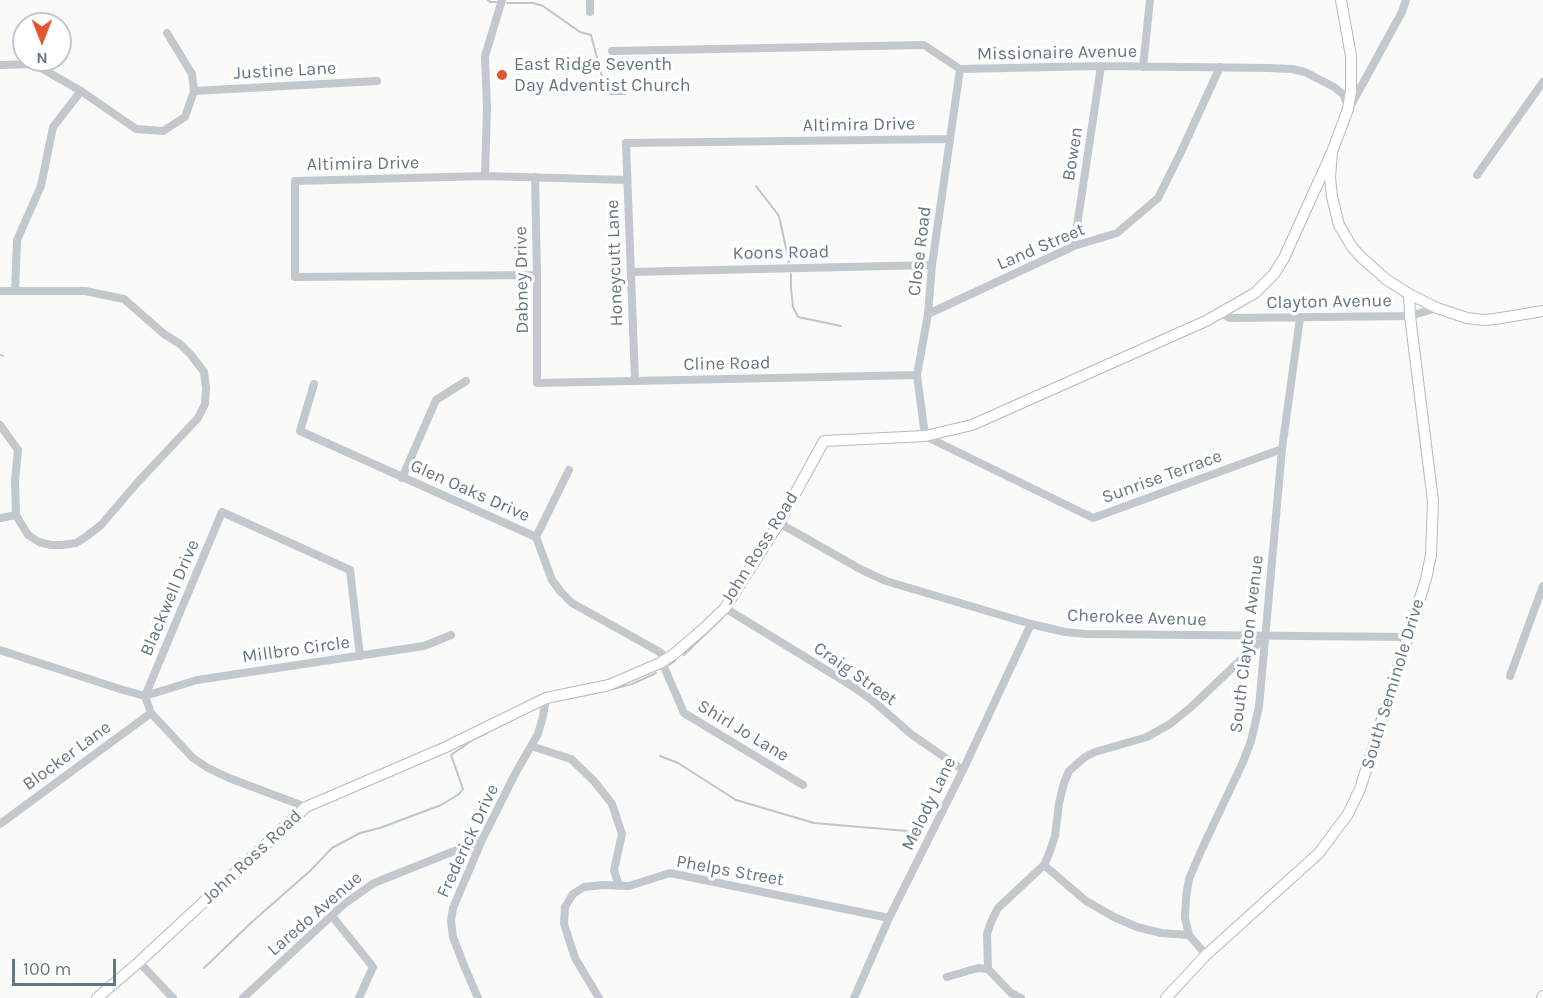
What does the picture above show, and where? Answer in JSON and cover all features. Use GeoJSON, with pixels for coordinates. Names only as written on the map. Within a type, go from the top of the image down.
{"type":"FeatureCollection","features":[{"type":"Feature","properties":{"kind":"street"},"geometry":{"type":"LineString","coordinates":[[485,176],[487,108],[485,56],[502,0]]}},
{"type":"Feature","properties":{"kind":"street"},"geometry":{"type":"LineString","coordinates":[[590,0],[590,12]]}},
{"type":"Feature","properties":{"kind":"street"},"geometry":{"type":"LineString","coordinates":[[1143,67],[1150,0]]}},
{"type":"Feature","properties":{"kind":"street"},"geometry":{"type":"LineString","coordinates":[[1341,0],[1351,56],[1351,91],[1348,109]]}},
{"type":"Feature","properties":{"kind":"street"},"geometry":{"type":"LineString","coordinates":[[1406,0],[1348,109],[1332,152],[1330,177],[1339,225],[1352,247],[1362,258],[1409,294],[1437,308],[1483,321],[1543,312]]}},
{"type":"Feature","properties":{"kind":"street"},"geometry":{"type":"LineString","coordinates":[[0,65],[34,64],[81,91],[136,129],[163,131],[185,117],[194,91],[192,74],[166,33]]}},
{"type":"Feature","properties":{"kind":"street","name":"Missionaire Avenue"},"geometry":{"type":"LineString","coordinates":[[612,51],[924,45],[960,69],[1101,66],[1292,69],[1305,72],[1334,87],[1344,95],[1348,109]]}},
{"type":"Feature","properties":{"kind":"street","name":"Bowen"},"geometry":{"type":"LineString","coordinates":[[1074,246],[1101,66]]}},
{"type":"Feature","properties":{"kind":"street","name":"Land Street"},"geometry":{"type":"LineString","coordinates":[[928,314],[1074,246],[1117,233],[1158,198],[1220,67]]}},
{"type":"Feature","properties":{"kind":"street","name":"Close Road"},"geometry":{"type":"LineString","coordinates":[[925,436],[917,375],[928,314],[932,265],[960,69]]}},
{"type":"Feature","properties":{"kind":"street","name":"Justine Lane"},"geometry":{"type":"LineString","coordinates":[[194,91],[377,81]]}},
{"type":"Feature","properties":{"kind":"street"},"geometry":{"type":"LineString","coordinates":[[1477,176],[1543,82]]}},
{"type":"Feature","properties":{"kind":"street"},"geometry":{"type":"LineString","coordinates":[[15,291],[17,240],[41,186],[53,127],[81,91]]}},
{"type":"Feature","properties":{"kind":"street","name":"Altimira Drive"},"geometry":{"type":"LineString","coordinates":[[626,143],[949,139]]}},
{"type":"Feature","properties":{"kind":"street","name":"Honeycutt Lane"},"geometry":{"type":"LineString","coordinates":[[626,143],[635,381]]}},
{"type":"Feature","properties":{"kind":"street","name":"John Ross Road"},"geometry":{"type":"LineString","coordinates":[[98,998],[306,807],[446,747],[546,698],[609,685],[664,660],[725,608],[779,523],[824,441],[925,436],[972,425],[1206,321],[1255,293],[1274,274],[1284,258],[1332,152]]}},
{"type":"Feature","properties":{"kind":"street","name":"Altimira Drive"},"geometry":{"type":"LineString","coordinates":[[537,275],[296,277],[295,181],[485,176],[627,180]]}},
{"type":"Feature","properties":{"kind":"street","name":"Dabney Drive"},"geometry":{"type":"LineString","coordinates":[[535,177],[537,383]]}},
{"type":"Feature","properties":{"kind":"street","name":"Koons Road"},"geometry":{"type":"LineString","coordinates":[[631,272],[932,265]]}},
{"type":"Feature","properties":{"kind":"street"},"geometry":{"type":"LineString","coordinates":[[0,291],[85,291],[124,299],[191,355],[204,372],[206,388],[205,404],[198,418],[101,525],[76,543],[51,545],[39,543],[28,535],[16,515],[15,481],[18,450],[0,425]]}},
{"type":"Feature","properties":{"kind":"street","name":"South Seminole Drive"},"geometry":{"type":"LineString","coordinates":[[1166,998],[1206,955],[1319,853],[1348,814],[1360,789],[1426,579],[1431,555],[1433,501],[1409,294]]}},
{"type":"Feature","properties":{"kind":"street","name":"Clayton Avenue"},"geometry":{"type":"LineString","coordinates":[[1222,313],[1230,318],[1410,316],[1437,308]]}},
{"type":"Feature","properties":{"kind":"street","name":"South Clayton Avenue"},"geometry":{"type":"LineString","coordinates":[[1189,935],[1185,918],[1189,879],[1239,773],[1251,741],[1259,707],[1282,449],[1300,318]]}},
{"type":"Feature","properties":{"kind":"street","name":"Cline Road"},"geometry":{"type":"LineString","coordinates":[[537,383],[917,375]]}},
{"type":"Feature","properties":{"kind":"street"},"geometry":{"type":"LineString","coordinates":[[402,478],[436,400],[466,381]]}},
{"type":"Feature","properties":{"kind":"street","name":"Glen Oaks Drive"},"geometry":{"type":"LineString","coordinates":[[314,384],[300,431],[536,537],[552,580],[572,603],[658,651],[664,660]]}},
{"type":"Feature","properties":{"kind":"street","name":"Sunrise Terrace"},"geometry":{"type":"LineString","coordinates":[[925,436],[1093,518],[1282,449]]}},
{"type":"Feature","properties":{"kind":"street"},"geometry":{"type":"LineString","coordinates":[[536,537],[569,470]]}},
{"type":"Feature","properties":{"kind":"street","name":"Blackwell Drive"},"geometry":{"type":"LineString","coordinates":[[145,696],[222,512],[350,570],[360,656]]}},
{"type":"Feature","properties":{"kind":"street"},"geometry":{"type":"LineString","coordinates":[[0,518],[16,515]]}},
{"type":"Feature","properties":{"kind":"street","name":"Cherokee Avenue"},"geometry":{"type":"LineString","coordinates":[[779,523],[886,581],[1065,633],[1408,638]]}},
{"type":"Feature","properties":{"kind":"street"},"geometry":{"type":"LineString","coordinates":[[1510,676],[1543,585]]}},
{"type":"Feature","properties":{"kind":"street","name":"Craig Street"},"geometry":{"type":"LineString","coordinates":[[725,608],[849,684],[872,700],[911,734],[963,770]]}},
{"type":"Feature","properties":{"kind":"street","name":"Melody Lane"},"geometry":{"type":"LineString","coordinates":[[854,998],[889,918],[963,770],[1031,624]]}},
{"type":"Feature","properties":{"kind":"street","name":"Millbro Circle"},"geometry":{"type":"LineString","coordinates":[[145,696],[197,680],[424,646],[450,635]]}},
{"type":"Feature","properties":{"kind":"street"},"geometry":{"type":"LineString","coordinates":[[988,969],[987,934],[991,922],[998,908],[1044,865],[1055,836],[1059,803],[1069,771],[1085,757],[1095,752],[1147,737],[1170,724],[1266,636]]}},
{"type":"Feature","properties":{"kind":"street"},"geometry":{"type":"LineString","coordinates":[[0,650],[145,696],[151,713],[193,758],[229,778],[306,807]]}},
{"type":"Feature","properties":{"kind":"street","name":"Shirl Jo Lane"},"geometry":{"type":"LineString","coordinates":[[664,660],[684,713],[803,785]]}},
{"type":"Feature","properties":{"kind":"street","name":"Frederick Drive"},"geometry":{"type":"LineString","coordinates":[[478,998],[453,937],[451,921],[453,908],[482,840],[538,734],[546,698]]}},
{"type":"Feature","properties":{"kind":"street","name":"Blocker Lane"},"geometry":{"type":"LineString","coordinates":[[0,824],[151,713]]}},
{"type":"Feature","properties":{"kind":"street"},"geometry":{"type":"LineString","coordinates":[[531,746],[571,759],[594,781],[612,804],[622,834],[614,870],[619,886]]}},
{"type":"Feature","properties":{"kind":"street","name":"Laredo Avenue"},"geometry":{"type":"LineString","coordinates":[[243,998],[344,904],[374,883],[482,840]]}},
{"type":"Feature","properties":{"kind":"street"},"geometry":{"type":"LineString","coordinates":[[1044,865],[1086,901],[1114,917],[1137,927],[1161,933],[1189,935],[1206,955]]}},
{"type":"Feature","properties":{"kind":"street","name":"Phelps Street"},"geometry":{"type":"LineString","coordinates":[[599,998],[575,958],[564,924],[565,907],[573,894],[584,887],[629,886],[670,873],[889,918]]}},
{"type":"Feature","properties":{"kind":"street"},"geometry":{"type":"LineString","coordinates":[[332,916],[373,967],[359,998]]}},
{"type":"Feature","properties":{"kind":"street"},"geometry":{"type":"LineString","coordinates":[[139,962],[173,998]]}},
{"type":"Feature","properties":{"kind":"street"},"geometry":{"type":"LineString","coordinates":[[947,977],[978,968],[988,969],[1011,993],[1021,998]]}},
{"type":"Feature","properties":{"kind":"waterway"},"geometry":{"type":"LineString","coordinates":[[488,0],[496,2]]}},
{"type":"Feature","properties":{"kind":"waterway"},"geometry":{"type":"LineString","coordinates":[[507,3],[533,3],[543,6],[580,32],[591,35],[606,92],[625,94]]}},
{"type":"Feature","properties":{"kind":"waterway"},"geometry":{"type":"LineString","coordinates":[[756,186],[779,216],[789,262]]}},
{"type":"Feature","properties":{"kind":"waterway"},"geometry":{"type":"LineString","coordinates":[[791,274],[793,307],[798,317],[841,326]]}},
{"type":"Feature","properties":{"kind":"waterway"},"geometry":{"type":"LineString","coordinates":[[684,655],[723,617]]}},
{"type":"Feature","properties":{"kind":"waterway"},"geometry":{"type":"LineString","coordinates":[[669,665],[675,661]]}},
{"type":"Feature","properties":{"kind":"waterway"},"geometry":{"type":"LineString","coordinates":[[613,689],[632,684],[656,673]]}},
{"type":"Feature","properties":{"kind":"waterway"},"geometry":{"type":"LineString","coordinates":[[570,698],[596,693]]}},
{"type":"Feature","properties":{"kind":"waterway"},"geometry":{"type":"LineString","coordinates":[[204,968],[332,848],[360,833],[380,828],[441,805],[459,794],[463,789],[451,755],[487,733]]}},
{"type":"Feature","properties":{"kind":"waterway"},"geometry":{"type":"LineString","coordinates":[[660,756],[678,763],[736,800],[814,823],[907,831]]}},
{"type":"Feature","properties":{"kind":"place","name":"East Ridge Seventh Day Adventist Church"},"geometry":{"type":"Point","coordinates":[502,75]}}]}
